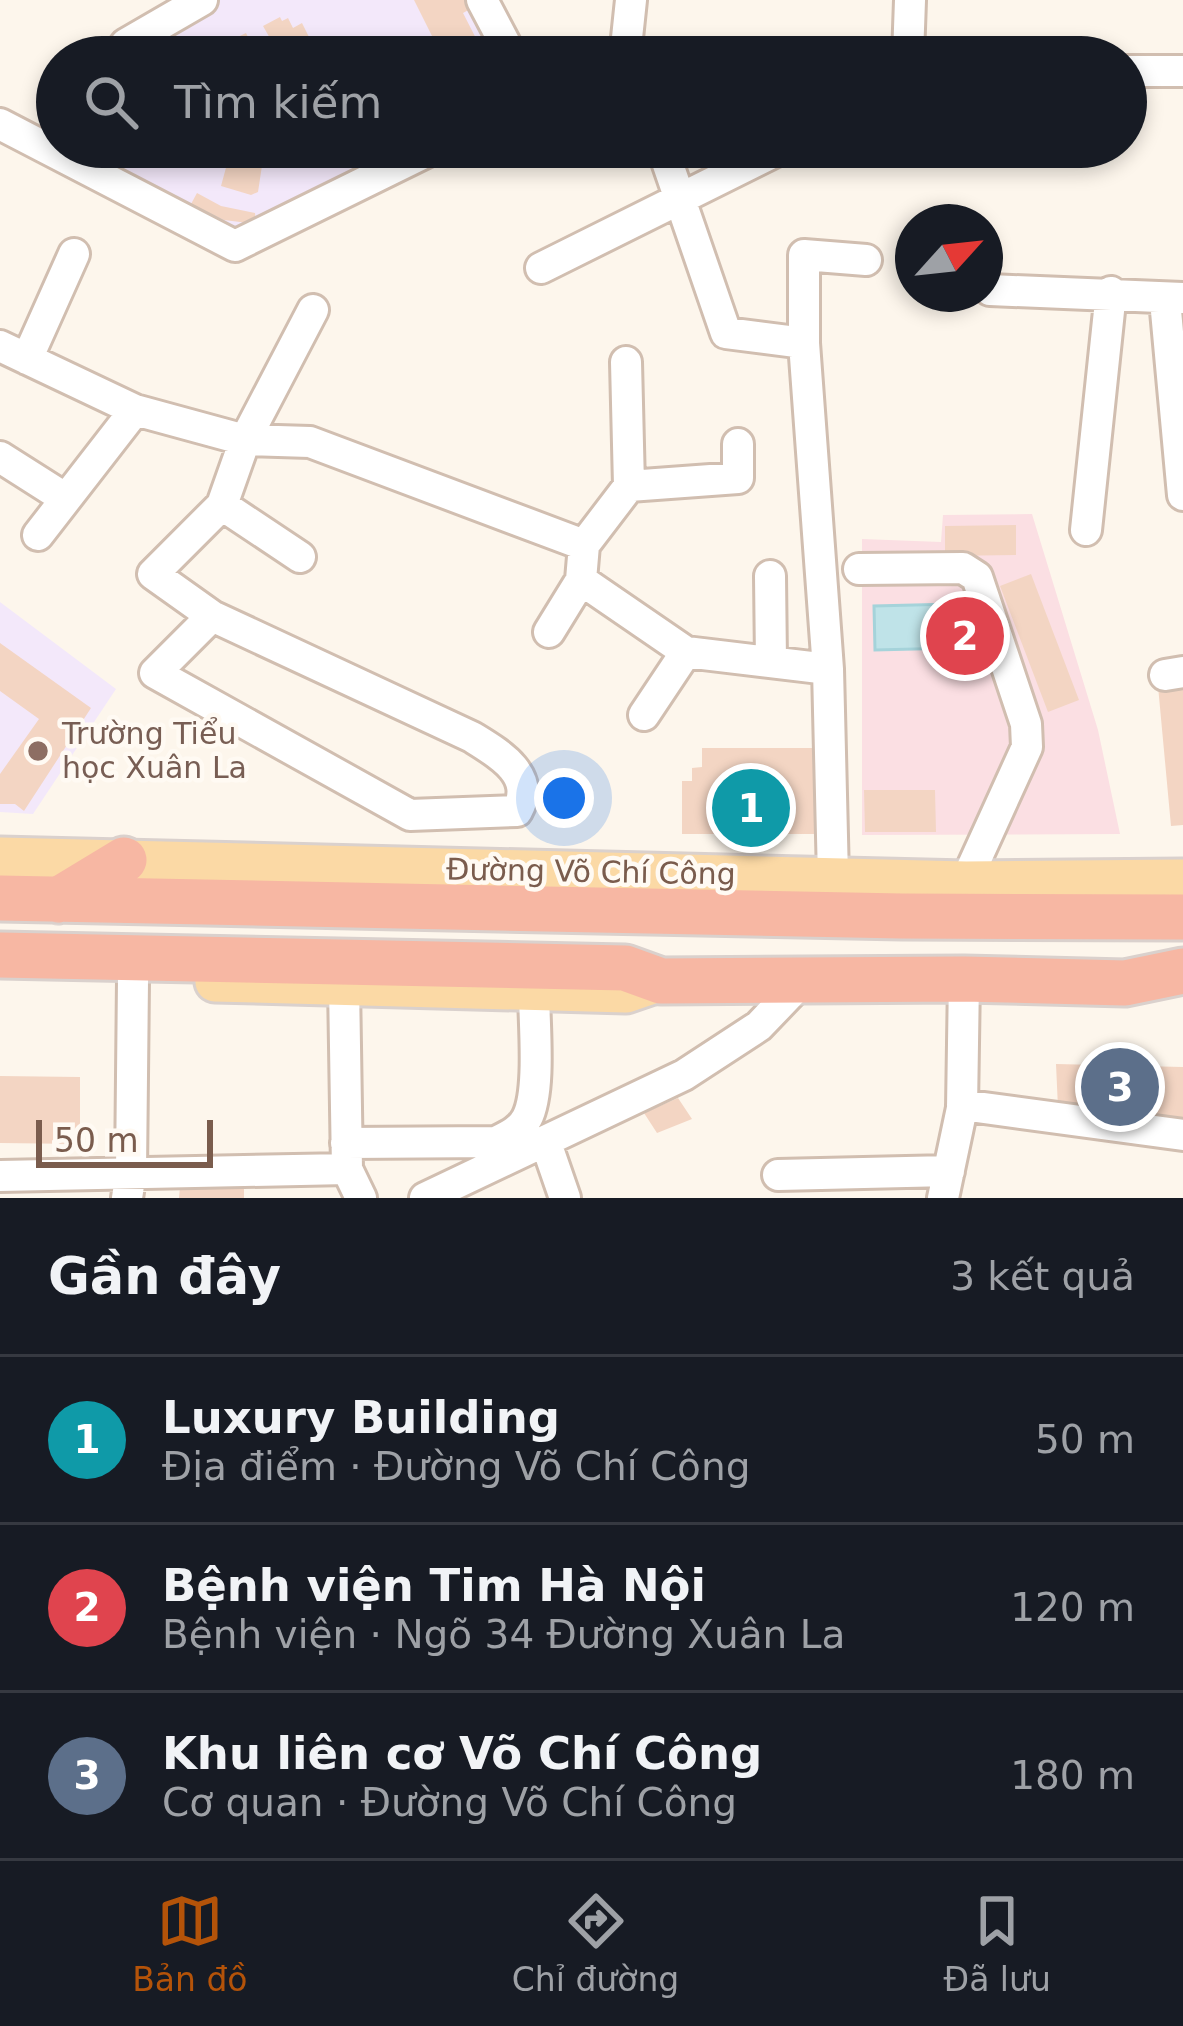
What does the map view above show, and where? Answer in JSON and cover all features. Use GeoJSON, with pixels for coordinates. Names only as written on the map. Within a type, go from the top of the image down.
{"type":"FeatureCollection","features":[{"type":"Feature","properties":{"kind":"highway"},"geometry":{"type":"LineString","coordinates":[[58,900],[124,860]]}},
{"type":"Feature","properties":{"kind":"highway","name":"Đường Võ Chí Công"},"geometry":{"type":"LineString","coordinates":[[0,898],[1183,917]]}},
{"type":"Feature","properties":{"kind":"highway"},"geometry":{"type":"LineString","coordinates":[[0,955],[625,968],[661,981],[1125,983],[1183,971]]}},
{"type":"Feature","properties":{"kind":"main road","name":"Đường Võ Chí Công"},"geometry":{"type":"LineString","coordinates":[[0,857],[966,881],[1183,879]]}},
{"type":"Feature","properties":{"kind":"main road"},"geometry":{"type":"LineString","coordinates":[[0,976],[626,993],[661,981]]}},
{"type":"Feature","properties":{"kind":"main road"},"geometry":{"type":"LineString","coordinates":[[1125,983],[1183,995]]}},
{"type":"Feature","properties":{"kind":"street"},"geometry":{"type":"LineString","coordinates":[[140,36],[202,0]]}},
{"type":"Feature","properties":{"kind":"street"},"geometry":{"type":"LineString","coordinates":[[482,0],[501,36]]}},
{"type":"Feature","properties":{"kind":"street"},"geometry":{"type":"LineString","coordinates":[[626,36],[631,0]]}},
{"type":"Feature","properties":{"kind":"street"},"geometry":{"type":"LineString","coordinates":[[909,36],[910,0]]}},
{"type":"Feature","properties":{"kind":"street"},"geometry":{"type":"LineString","coordinates":[[1147,71],[1183,71]]}},
{"type":"Feature","properties":{"kind":"street"},"geometry":{"type":"LineString","coordinates":[[0,124],[36,143]]}},
{"type":"Feature","properties":{"kind":"street"},"geometry":{"type":"LineString","coordinates":[[85,168],[235,246],[393,168]]}},
{"type":"Feature","properties":{"kind":"street"},"geometry":{"type":"LineString","coordinates":[[670,168],[726,333],[804,343]]}},
{"type":"Feature","properties":{"kind":"street"},"geometry":{"type":"LineString","coordinates":[[541,268],[741,168]]}},
{"type":"Feature","properties":{"kind":"street"},"geometry":{"type":"LineString","coordinates":[[74,254],[14,352],[134,410],[245,440],[310,442],[584,545]]}},
{"type":"Feature","properties":{"kind":"street"},"geometry":{"type":"LineString","coordinates":[[833,878],[828,669],[804,343],[804,255],[866,260]]}},
{"type":"Feature","properties":{"kind":"street"},"geometry":{"type":"LineString","coordinates":[[1003,290],[1111,292],[1174,299],[1183,494]]}},
{"type":"Feature","properties":{"kind":"street"},"geometry":{"type":"LineString","coordinates":[[1086,530],[1111,292]]}},
{"type":"Feature","properties":{"kind":"street"},"geometry":{"type":"LineString","coordinates":[[212,616],[155,673],[410,815],[517,811],[522,803],[521,778],[512,765],[472,737],[212,616],[153,574],[222,505],[245,440],[314,310]]}},
{"type":"Feature","properties":{"kind":"street"},"geometry":{"type":"LineString","coordinates":[[549,632],[581,580],[584,545],[629,486],[626,362]]}},
{"type":"Feature","properties":{"kind":"street"},"geometry":{"type":"LineString","coordinates":[[38,535],[134,410]]}},
{"type":"Feature","properties":{"kind":"street"},"geometry":{"type":"LineString","coordinates":[[629,486],[738,478],[739,444]]}},
{"type":"Feature","properties":{"kind":"street"},"geometry":{"type":"LineString","coordinates":[[0,457],[63,497]]}},
{"type":"Feature","properties":{"kind":"street"},"geometry":{"type":"LineString","coordinates":[[222,505],[300,557]]}},
{"type":"Feature","properties":{"kind":"street"},"geometry":{"type":"LineString","coordinates":[[860,568],[964,568],[977,577],[1028,735],[1022,765],[966,881]]}},
{"type":"Feature","properties":{"kind":"street"},"geometry":{"type":"LineString","coordinates":[[770,576],[771,662]]}},
{"type":"Feature","properties":{"kind":"street"},"geometry":{"type":"LineString","coordinates":[[581,580],[686,652],[828,669]]}},
{"type":"Feature","properties":{"kind":"street"},"geometry":{"type":"LineString","coordinates":[[644,715],[686,652]]}},
{"type":"Feature","properties":{"kind":"street"},"geometry":{"type":"LineString","coordinates":[[778,1175],[946,1185],[962,1105],[964,979]]}},
{"type":"Feature","properties":{"kind":"street"},"geometry":{"type":"LineString","coordinates":[[129,1185],[133,980]]}},
{"type":"Feature","properties":{"kind":"street"},"geometry":{"type":"LineString","coordinates":[[425,1198],[683,1075],[759,1025],[805,980]]}},
{"type":"Feature","properties":{"kind":"street"},"geometry":{"type":"LineString","coordinates":[[344,985],[347,1156],[361,1198]]}},
{"type":"Feature","properties":{"kind":"street"},"geometry":{"type":"LineString","coordinates":[[8,1183],[129,1185],[298,1173],[347,1156],[496,1142],[516,1132],[528,1116],[534,991]]}},
{"type":"Feature","properties":{"kind":"street"},"geometry":{"type":"LineString","coordinates":[[962,1105],[1183,1135]]}},
{"type":"Feature","properties":{"kind":"street"},"geometry":{"type":"LineString","coordinates":[[546,1143],[565,1198]]}},
{"type":"Feature","properties":{"kind":"shaded area"},"geometry":{"type":"Polygon","coordinates":[[[212,0],[474,0],[492,36],[155,36],[212,0]]]}},
{"type":"Feature","properties":{"kind":"shaded area"},"geometry":{"type":"Polygon","coordinates":[[[112,168],[371,168],[238,235],[112,168]]]}},
{"type":"Feature","properties":{"kind":"shaded area"},"geometry":{"type":"Polygon","coordinates":[[[1032,514],[1098,730],[1120,834],[862,835],[862,539],[941,542],[943,515],[1032,514]]]}},
{"type":"Feature","properties":{"kind":"shaded area","name":"Trường Tiểu học Xuân La"},"geometry":{"type":"Polygon","coordinates":[[[0,602],[116,689],[33,814],[0,812],[0,602]]]}},
{"type":"Feature","properties":{"kind":"water"},"geometry":{"type":"Polygon","coordinates":[[[954,604],[955,648],[875,650],[874,606],[954,604]]]}},
{"type":"Feature","properties":{"kind":"building"},"geometry":{"type":"Polygon","coordinates":[[[414,0],[469,0],[472,8],[463,13],[475,36],[432,36],[414,0]]]}},
{"type":"Feature","properties":{"kind":"building"},"geometry":{"type":"Polygon","coordinates":[[[288,18],[293,28],[302,23],[308,36],[269,36],[263,26],[288,18]]]}},
{"type":"Feature","properties":{"kind":"building"},"geometry":{"type":"Polygon","coordinates":[[[226,168],[262,168],[258,192],[251,195],[221,186],[226,168]]]}},
{"type":"Feature","properties":{"kind":"building"},"geometry":{"type":"Polygon","coordinates":[[[197,193],[221,206],[255,213],[256,224],[224,220],[191,204],[197,193]]]}},
{"type":"Feature","properties":{"kind":"building"},"geometry":{"type":"Polygon","coordinates":[[[1016,525],[1016,555],[945,556],[945,526],[1016,525]]]}},
{"type":"Feature","properties":{"kind":"building"},"geometry":{"type":"Polygon","coordinates":[[[1031,574],[1079,700],[1048,712],[1000,586],[1031,574]]]}},
{"type":"Feature","properties":{"kind":"building"},"geometry":{"type":"Polygon","coordinates":[[[0,643],[91,708],[24,811],[15,804],[0,804],[0,774],[39,719],[0,691],[0,643]]]}},
{"type":"Feature","properties":{"kind":"building"},"geometry":{"type":"Polygon","coordinates":[[[1183,684],[1183,825],[1171,826],[1158,686],[1183,684]]]}},
{"type":"Feature","properties":{"kind":"building"},"geometry":{"type":"Polygon","coordinates":[[[702,748],[819,748],[820,834],[682,834],[682,781],[692,781],[692,768],[702,767],[702,748]]]}},
{"type":"Feature","properties":{"kind":"building"},"geometry":{"type":"Polygon","coordinates":[[[864,790],[935,790],[936,832],[865,832],[864,790]]]}},
{"type":"Feature","properties":{"kind":"building"},"geometry":{"type":"Polygon","coordinates":[[[1056,1064],[1183,1067],[1183,1123],[1058,1108],[1056,1064]]]}},
{"type":"Feature","properties":{"kind":"building"},"geometry":{"type":"Polygon","coordinates":[[[0,1076],[80,1077],[80,1144],[0,1143],[0,1076]]]}},
{"type":"Feature","properties":{"kind":"building"},"geometry":{"type":"Polygon","coordinates":[[[678,1098],[692,1119],[657,1133],[644,1113],[678,1098]]]}},
{"type":"Feature","properties":{"kind":"building"},"geometry":{"type":"Polygon","coordinates":[[[214,1182],[244,1183],[244,1198],[179,1198],[180,1187],[213,1188],[214,1182]]]}},
{"type":"Feature","properties":{"kind":"place","name":"Bệnh viện Tim Hà Nội"},"geometry":{"type":"Point","coordinates":[965,636]}},
{"type":"Feature","properties":{"kind":"place","name":"Trường Tiểu học Xuân La"},"geometry":{"type":"Point","coordinates":[38,751]}},
{"type":"Feature","properties":{"kind":"place","name":"Luxury Building"},"geometry":{"type":"Point","coordinates":[751,808]}},
{"type":"Feature","properties":{"kind":"place","name":"Khu liên cơ Võ Chí Công"},"geometry":{"type":"Point","coordinates":[1120,1087]}}]}
